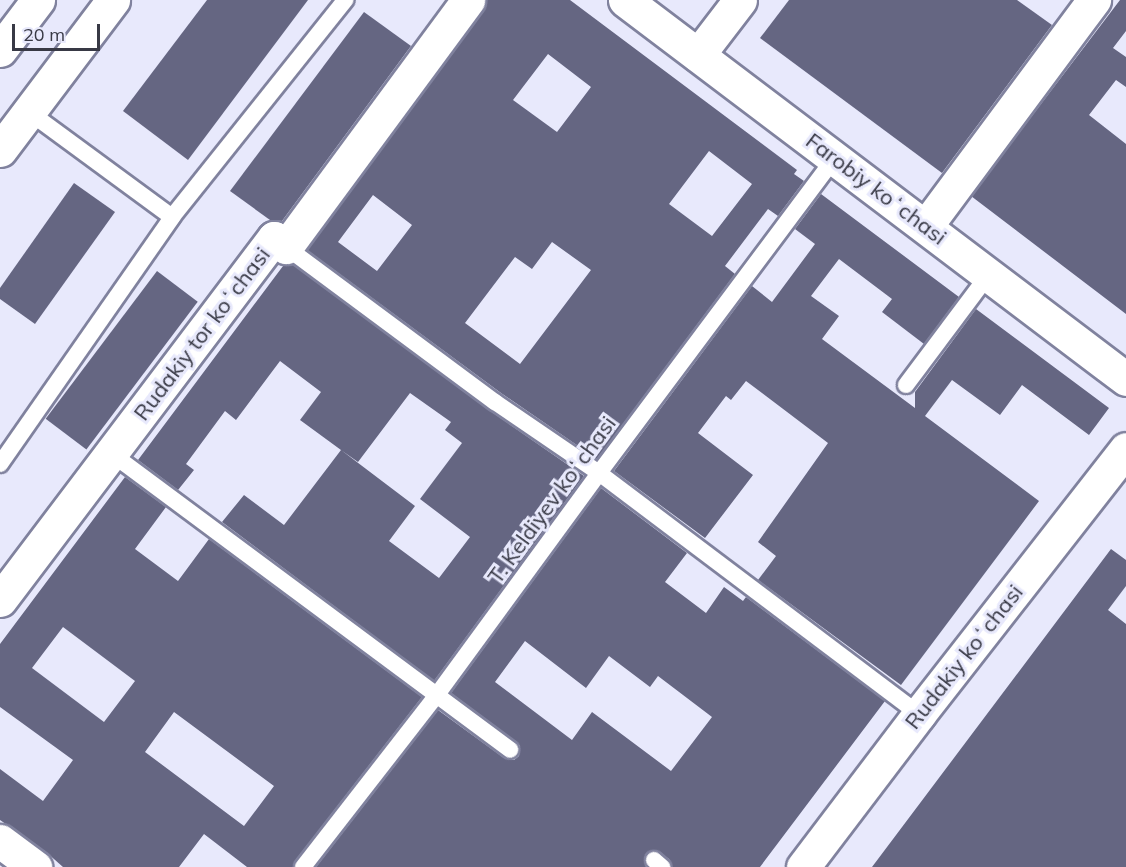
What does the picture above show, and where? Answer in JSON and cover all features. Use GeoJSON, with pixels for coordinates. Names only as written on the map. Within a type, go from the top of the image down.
{"type":"FeatureCollection","features":[{"type":"Feature","properties":{"kind":"street"},"geometry":{"type":"LineString","coordinates":[[0,50],[38,0]]}},
{"type":"Feature","properties":{"kind":"street"},"geometry":{"type":"LineString","coordinates":[[0,150],[113,0]]}},
{"type":"Feature","properties":{"kind":"street","name":"Rudakiy tor koʻchasi"},"geometry":{"type":"LineString","coordinates":[[0,600],[274,238],[286,246],[468,0]]}},
{"type":"Feature","properties":{"kind":"street","name":"Farobiy koʻchasi"},"geometry":{"type":"LineString","coordinates":[[625,0],[1126,379]]}},
{"type":"Feature","properties":{"kind":"street"},"geometry":{"type":"LineString","coordinates":[[698,55],[740,0]]}},
{"type":"Feature","properties":{"kind":"street"},"geometry":{"type":"LineString","coordinates":[[926,226],[1094,0]]}},
{"type":"Feature","properties":{"kind":"street","name":"Rudakiy koʻchasi"},"geometry":{"type":"LineString","coordinates":[[803,867],[1126,449]]}},
{"type":"Feature","properties":{"kind":"street"},"geometry":{"type":"LineString","coordinates":[[0,841],[35,867]]}},
{"type":"Feature","properties":{"kind":"lane"},"geometry":{"type":"LineString","coordinates":[[0,465],[172,217],[345,0]]}},
{"type":"Feature","properties":{"kind":"lane"},"geometry":{"type":"LineString","coordinates":[[29,112],[172,217]]}},
{"type":"Feature","properties":{"kind":"lane","name":"T. Keldiyev koʻchasi"},"geometry":{"type":"LineString","coordinates":[[303,867],[436,696],[599,473],[835,158]]}},
{"type":"Feature","properties":{"kind":"lane"},"geometry":{"type":"LineString","coordinates":[[286,246],[495,402],[599,473],[919,714]]}},
{"type":"Feature","properties":{"kind":"lane"},"geometry":{"type":"LineString","coordinates":[[906,385],[989,274]]}},
{"type":"Feature","properties":{"kind":"lane"},"geometry":{"type":"LineString","coordinates":[[112,454],[510,750]]}},
{"type":"Feature","properties":{"kind":"building"},"geometry":{"type":"Polygon","coordinates":[[[207,0],[308,0],[188,160],[123,111],[207,0]]]}},
{"type":"Feature","properties":{"kind":"building"},"geometry":{"type":"Polygon","coordinates":[[[486,0],[570,0],[797,170],[794,174],[804,181],[778,216],[768,209],[725,266],[735,274],[597,459],[501,393],[307,250],[483,11],[486,0]],[[548,54],[513,100],[557,132],[591,87],[548,54]],[[709,151],[669,204],[712,236],[752,184],[709,151]],[[373,195],[338,242],[377,271],[412,225],[373,195]],[[552,242],[532,269],[515,257],[465,323],[520,364],[591,270],[552,242]]]}},
{"type":"Feature","properties":{"kind":"building"},"geometry":{"type":"Polygon","coordinates":[[[789,0],[1017,0],[1052,25],[942,173],[760,38],[789,0]]]}},
{"type":"Feature","properties":{"kind":"building"},"geometry":{"type":"Polygon","coordinates":[[[1120,0],[1126,0],[1126,31],[1113,48],[1126,57],[1126,87],[1116,80],[1089,115],[1126,144],[1126,314],[971,196],[1120,0]]]}},
{"type":"Feature","properties":{"kind":"building"},"geometry":{"type":"Polygon","coordinates":[[[364,12],[411,46],[282,221],[270,220],[230,191],[364,12]]]}},
{"type":"Feature","properties":{"kind":"building"},"geometry":{"type":"Polygon","coordinates":[[[74,183],[115,212],[35,324],[0,299],[0,288],[74,183]]]}},
{"type":"Feature","properties":{"kind":"building"},"geometry":{"type":"Polygon","coordinates":[[[821,194],[959,297],[924,344],[882,312],[892,299],[839,259],[811,296],[839,316],[822,339],[915,408],[915,392],[976,309],[1109,408],[1089,435],[1022,385],[1000,415],[952,380],[925,416],[1039,501],[901,685],[758,580],[776,556],[758,542],[828,443],[746,381],[731,400],[726,396],[698,433],[753,475],[705,538],[614,471],[752,286],[772,302],[815,244],[795,229],[821,194]]]}},
{"type":"Feature","properties":{"kind":"building"},"geometry":{"type":"Polygon","coordinates":[[[292,264],[489,410],[584,476],[434,681],[222,522],[244,495],[284,525],[341,450],[300,420],[321,392],[280,361],[236,420],[225,411],[186,464],[194,470],[178,490],[138,460],[283,266],[292,264]],[[410,393],[358,462],[341,450],[415,506],[389,541],[439,578],[470,537],[420,499],[462,443],[445,430],[451,422],[410,393]]]}},
{"type":"Feature","properties":{"kind":"building"},"geometry":{"type":"Polygon","coordinates":[[[157,271],[198,302],[86,449],[46,419],[157,271]]]}},
{"type":"Feature","properties":{"kind":"building"},"geometry":{"type":"Polygon","coordinates":[[[125,477],[166,507],[135,549],[178,581],[209,539],[422,697],[295,861],[293,867],[247,867],[204,834],[179,867],[63,867],[46,852],[0,820],[0,769],[43,801],[73,760],[0,707],[0,644],[125,477]],[[63,627],[32,668],[104,722],[135,681],[63,627]],[[174,712],[145,752],[244,826],[274,786],[174,712]]]}},
{"type":"Feature","properties":{"kind":"building"},"geometry":{"type":"Polygon","coordinates":[[[601,488],[687,553],[665,582],[706,613],[724,587],[743,601],[746,597],[885,701],[760,867],[672,867],[669,859],[655,850],[646,854],[644,859],[646,867],[316,867],[438,710],[504,758],[514,760],[519,756],[520,746],[516,742],[451,693],[601,488]],[[525,641],[495,682],[572,740],[592,712],[671,771],[712,717],[658,676],[650,687],[609,656],[586,688],[525,641]]]}},
{"type":"Feature","properties":{"kind":"building"},"geometry":{"type":"Polygon","coordinates":[[[1111,549],[1126,560],[1126,586],[1108,610],[1126,624],[1126,867],[872,867],[1111,549]]]}}]}
